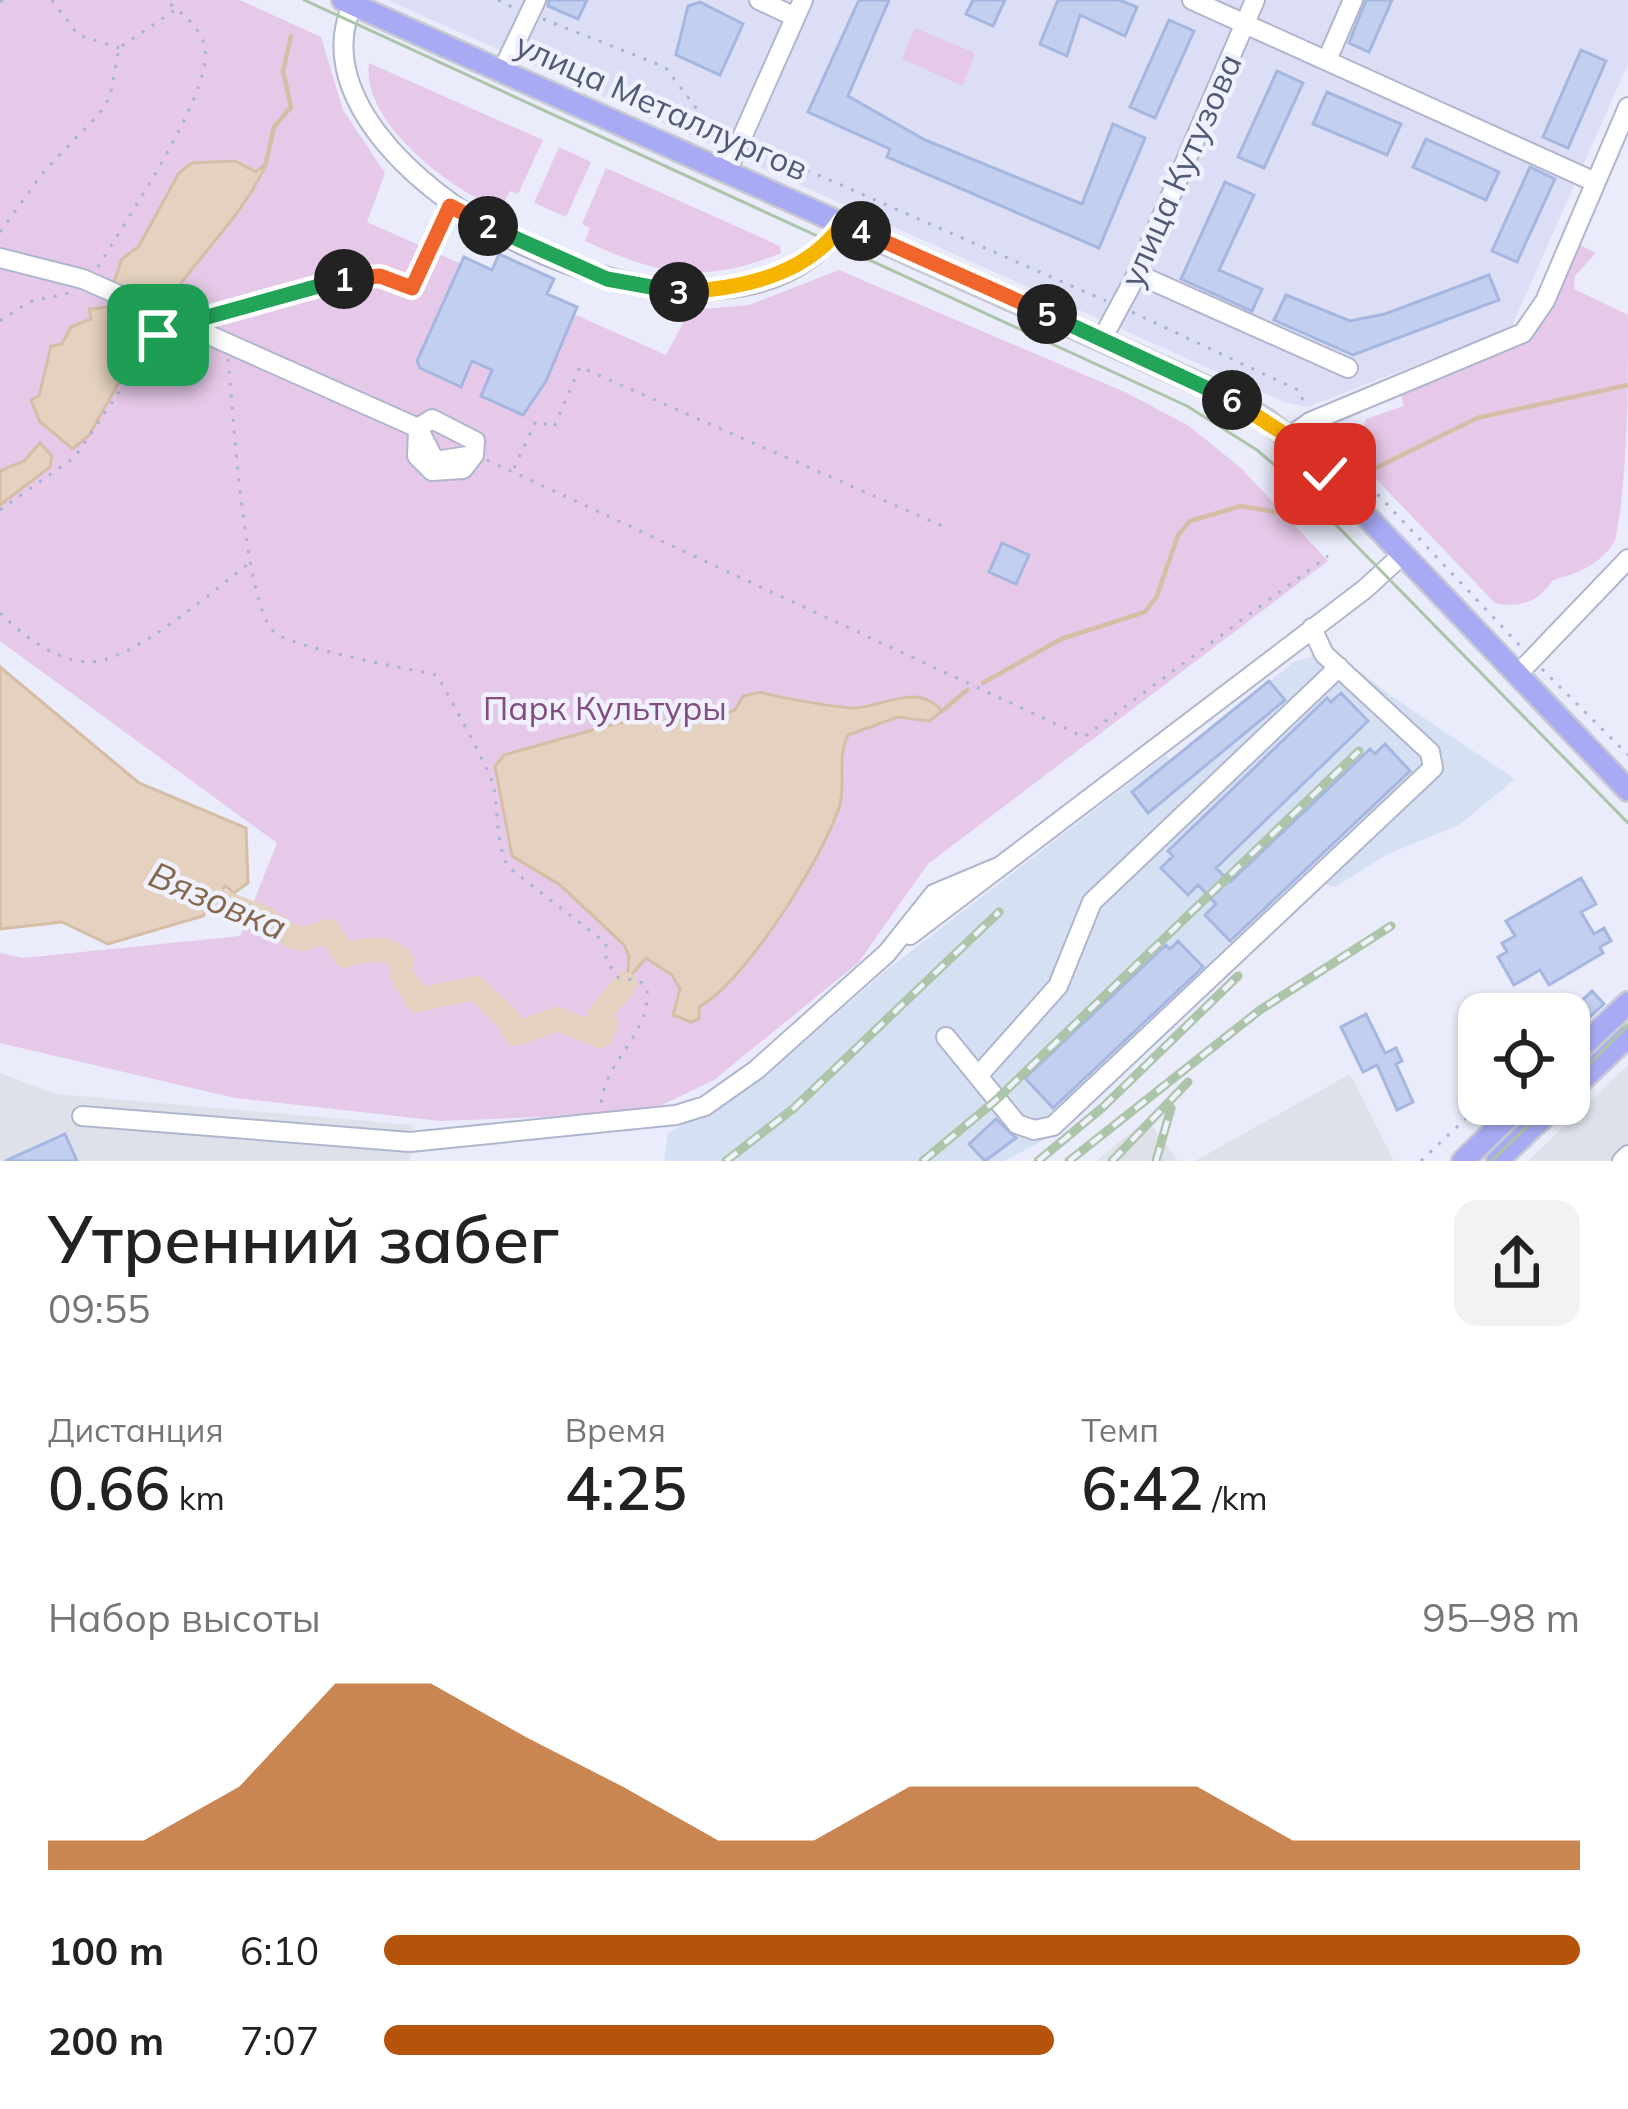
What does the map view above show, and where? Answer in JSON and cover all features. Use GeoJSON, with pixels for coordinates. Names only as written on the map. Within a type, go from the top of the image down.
{"type":"FeatureCollection","features":[{"type":"Feature","properties":{"kind":"main road","name":"улица Металлургов"},"geometry":{"type":"LineString","coordinates":[[350,2],[1226,396],[1289,437],[1628,790]]}},
{"type":"Feature","properties":{"kind":"main road"},"geometry":{"type":"LineString","coordinates":[[1590,1039],[1628,1003]]}},
{"type":"Feature","properties":{"kind":"main road"},"geometry":{"type":"LineString","coordinates":[[1590,1072],[1628,1036]]}},
{"type":"Feature","properties":{"kind":"main road"},"geometry":{"type":"LineString","coordinates":[[1463,1161],[1500,1125]]}},
{"type":"Feature","properties":{"kind":"main road"},"geometry":{"type":"LineString","coordinates":[[1497,1161],[1535,1125]]}},
{"type":"Feature","properties":{"kind":"street"},"geometry":{"type":"LineString","coordinates":[[727,171],[799,9],[759,0]]}},
{"type":"Feature","properties":{"kind":"street"},"geometry":{"type":"LineString","coordinates":[[1192,0],[1595,182]]}},
{"type":"Feature","properties":{"kind":"street","name":"улица Кутузова"},"geometry":{"type":"LineString","coordinates":[[1102,339],[1137,274],[1255,0]]}},
{"type":"Feature","properties":{"kind":"street"},"geometry":{"type":"LineString","coordinates":[[1327,60],[1353,0]]}},
{"type":"Feature","properties":{"kind":"street"},"geometry":{"type":"LineString","coordinates":[[350,2],[345,46],[360,99],[409,172],[450,206],[607,279],[668,292],[716,290],[779,273],[821,250],[843,223]]}},
{"type":"Feature","properties":{"kind":"street"},"geometry":{"type":"LineString","coordinates":[[502,71],[527,2]]}},
{"type":"Feature","properties":{"kind":"street"},"geometry":{"type":"LineString","coordinates":[[1289,437],[1310,422],[1523,333],[1545,301],[1628,107]]}},
{"type":"Feature","properties":{"kind":"street"},"geometry":{"type":"LineString","coordinates":[[0,258],[48,266],[88,288],[418,428]]}},
{"type":"Feature","properties":{"kind":"street"},"geometry":{"type":"LineString","coordinates":[[1137,274],[1348,368]]}},
{"type":"Feature","properties":{"kind":"street"},"geometry":{"type":"LineString","coordinates":[[433,419],[472,437],[475,454],[453,473],[432,471],[417,456],[418,428],[433,419]]}},
{"type":"Feature","properties":{"kind":"street"},"geometry":{"type":"LineString","coordinates":[[82,1116],[410,1142],[646,1121],[704,1106],[756,1070],[887,953],[1402,555]]}},
{"type":"Feature","properties":{"kind":"street"},"geometry":{"type":"LineString","coordinates":[[1516,675],[1628,559]]}},
{"type":"Feature","properties":{"kind":"street"},"geometry":{"type":"LineString","coordinates":[[946,1037],[1017,1124],[1034,1130],[1053,1126],[1433,768],[1430,752],[1324,654],[1312,628]]}},
{"type":"Feature","properties":{"kind":"street"},"geometry":{"type":"LineString","coordinates":[[978,1076],[1058,986],[1092,902],[1339,667]]}},
{"type":"Feature","properties":{"kind":"path"},"geometry":{"type":"LineString","coordinates":[[0,1],[11,0]]}},
{"type":"Feature","properties":{"kind":"path"},"geometry":{"type":"LineString","coordinates":[[52,0],[78,35],[119,48]]}},
{"type":"Feature","properties":{"kind":"path"},"geometry":{"type":"LineString","coordinates":[[0,321],[29,302],[88,288],[194,104],[206,49],[190,20],[165,0]]}},
{"type":"Feature","properties":{"kind":"path"},"geometry":{"type":"LineString","coordinates":[[0,232],[110,97],[119,48],[176,9]]}},
{"type":"Feature","properties":{"kind":"path"},"geometry":{"type":"LineString","coordinates":[[0,510],[75,458],[175,321],[353,277],[380,276],[412,288],[450,206]]}},
{"type":"Feature","properties":{"kind":"path"},"geometry":{"type":"LineString","coordinates":[[226,345],[250,563],[265,620],[274,632],[436,675],[446,684],[459,723],[491,777],[508,867],[606,943],[606,962],[619,978],[640,981],[647,989],[642,1023],[603,1082],[599,1126]]}},
{"type":"Feature","properties":{"kind":"path"},"geometry":{"type":"LineString","coordinates":[[513,471],[536,421],[554,428],[580,367],[947,528]]}},
{"type":"Feature","properties":{"kind":"path"},"geometry":{"type":"LineString","coordinates":[[475,454],[1084,736],[1328,556]]}},
{"type":"Feature","properties":{"kind":"path"},"geometry":{"type":"LineString","coordinates":[[0,613],[43,647],[74,660],[103,660],[159,629],[250,563]]}},
{"type":"Feature","properties":{"kind":"path"},"geometry":{"type":"LineString","coordinates":[[1421,1161],[1459,1125]]}},
{"type":"Feature","properties":{"kind":"shaded area"},"geometry":{"type":"Polygon","coordinates":[[[388,0],[1628,0],[1628,64],[1511,328],[1307,407],[1284,402],[388,0]]]}},
{"type":"Feature","properties":{"kind":"shaded area"},"geometry":{"type":"Polygon","coordinates":[[[235,161],[256,172],[267,162],[247,199],[167,303],[156,305],[113,285],[122,259],[139,246],[179,173],[192,163],[235,161]]]}},
{"type":"Feature","properties":{"kind":"shaded area"},"geometry":{"type":"Polygon","coordinates":[[[120,306],[145,320],[147,333],[89,435],[73,449],[40,422],[31,400],[39,396],[51,346],[62,344],[71,327],[91,319],[89,309],[120,306]]]}},
{"type":"Feature","properties":{"kind":"shaded area"},"geometry":{"type":"Polygon","coordinates":[[[40,443],[52,456],[50,467],[0,505],[0,471],[24,461],[40,443]]]}},
{"type":"Feature","properties":{"kind":"shaded area"},"geometry":{"type":"Polygon","coordinates":[[[1333,651],[1515,779],[1459,825],[1388,854],[1335,887],[1322,883],[1057,1133],[1004,1161],[664,1161],[668,1133],[764,1077],[883,973],[1166,755],[1171,761],[1295,661],[1333,651]]]}},
{"type":"Feature","properties":{"kind":"shaded area"},"geometry":{"type":"Polygon","coordinates":[[[0,667],[139,783],[246,828],[248,883],[234,893],[225,886],[203,916],[108,944],[62,922],[0,929],[0,667]]]}},
{"type":"Feature","properties":{"kind":"shaded area"},"geometry":{"type":"Polygon","coordinates":[[[761,692],[854,708],[922,698],[942,711],[929,721],[898,717],[848,735],[839,808],[816,858],[759,946],[718,993],[699,1007],[699,1019],[691,1022],[673,1015],[680,989],[672,975],[646,958],[627,980],[629,956],[624,945],[560,885],[512,856],[495,766],[504,755],[617,723],[715,718],[735,710],[743,696],[761,692]]]}},
{"type":"Feature","properties":{"kind":"shaded area"},"geometry":{"type":"Polygon","coordinates":[[[1628,1065],[1628,1161],[1528,1161],[1566,1125],[1590,1125],[1590,1101],[1628,1065]]]}},
{"type":"Feature","properties":{"kind":"shaded area"},"geometry":{"type":"Polygon","coordinates":[[[0,1073],[56,1094],[412,1125],[410,1161],[0,1161],[0,1073]]]}},
{"type":"Feature","properties":{"kind":"shaded area"},"geometry":{"type":"Polygon","coordinates":[[[1350,1074],[1394,1161],[1195,1161],[1350,1074]]]}},
{"type":"Feature","properties":{"kind":"shaded area"},"geometry":{"type":"Polygon","coordinates":[[[1147,1119],[1178,1161],[1096,1161],[1147,1119]]]}},
{"type":"Feature","properties":{"kind":"green space","name":"Парк Культуры"},"geometry":{"type":"Polygon","coordinates":[[[0,0],[240,0],[321,37],[343,110],[385,173],[367,222],[666,355],[690,310],[749,305],[839,270],[1127,393],[1189,426],[1242,469],[1328,561],[928,864],[858,963],[714,1080],[645,1113],[441,1121],[235,1098],[0,1043],[0,953],[23,958],[240,936],[277,843],[0,641],[0,0]]]}},
{"type":"Feature","properties":{"kind":"green space"},"geometry":{"type":"Polygon","coordinates":[[[915,28],[975,53],[963,86],[902,59],[915,28]]]}},
{"type":"Feature","properties":{"kind":"green space"},"geometry":{"type":"Polygon","coordinates":[[[369,63],[543,140],[518,194],[510,191],[504,203],[490,198],[487,203],[428,164],[391,126],[378,105],[369,63]]]}},
{"type":"Feature","properties":{"kind":"green space"},"geometry":{"type":"Polygon","coordinates":[[[559,147],[591,162],[566,217],[534,203],[559,147]]]}},
{"type":"Feature","properties":{"kind":"green space"},"geometry":{"type":"Polygon","coordinates":[[[606,168],[780,246],[781,253],[727,270],[679,271],[634,261],[585,241],[590,228],[582,224],[606,168]]]}},
{"type":"Feature","properties":{"kind":"green space"},"geometry":{"type":"Polygon","coordinates":[[[1578,244],[1596,253],[1575,276],[1574,289],[1628,315],[1625,462],[1615,540],[1596,562],[1553,580],[1535,598],[1513,605],[1495,603],[1354,456],[1366,419],[1404,406],[1400,392],[1528,338],[1578,244]]]}},
{"type":"Feature","properties":{"kind":"building"},"geometry":{"type":"Polygon","coordinates":[[[549,0],[587,0],[578,19],[548,6],[549,0]]]}},
{"type":"Feature","properties":{"kind":"building"},"geometry":{"type":"Polygon","coordinates":[[[859,0],[889,0],[848,96],[925,140],[1082,204],[1113,124],[1145,138],[1099,248],[887,157],[890,149],[808,112],[859,0]]]}},
{"type":"Feature","properties":{"kind":"building"},"geometry":{"type":"Polygon","coordinates":[[[973,0],[1005,0],[993,26],[966,14],[973,0]]]}},
{"type":"Feature","properties":{"kind":"building"},"geometry":{"type":"Polygon","coordinates":[[[1058,0],[1119,0],[1137,7],[1125,36],[1080,15],[1067,56],[1040,44],[1058,0]]]}},
{"type":"Feature","properties":{"kind":"building"},"geometry":{"type":"Polygon","coordinates":[[[1366,0],[1392,0],[1369,52],[1349,43],[1366,0]]]}},
{"type":"Feature","properties":{"kind":"building"},"geometry":{"type":"Polygon","coordinates":[[[700,2],[743,24],[720,75],[676,55],[688,6],[700,2]]]}},
{"type":"Feature","properties":{"kind":"building"},"geometry":{"type":"Polygon","coordinates":[[[1169,20],[1194,31],[1155,118],[1130,107],[1169,20]]]}},
{"type":"Feature","properties":{"kind":"building"},"geometry":{"type":"Polygon","coordinates":[[[1581,50],[1606,61],[1568,148],[1543,137],[1581,50]]]}},
{"type":"Feature","properties":{"kind":"building"},"geometry":{"type":"Polygon","coordinates":[[[1277,71],[1303,83],[1264,168],[1238,157],[1277,71]]]}},
{"type":"Feature","properties":{"kind":"building"},"geometry":{"type":"Polygon","coordinates":[[[1327,92],[1401,124],[1387,155],[1313,124],[1327,92]]]}},
{"type":"Feature","properties":{"kind":"building"},"geometry":{"type":"Polygon","coordinates":[[[1426,139],[1499,172],[1486,200],[1413,167],[1426,139]]]}},
{"type":"Feature","properties":{"kind":"building"},"geometry":{"type":"Polygon","coordinates":[[[1530,167],[1555,179],[1517,262],[1492,251],[1530,167]]]}},
{"type":"Feature","properties":{"kind":"building"},"geometry":{"type":"Polygon","coordinates":[[[1225,182],[1254,195],[1219,270],[1262,289],[1252,311],[1181,279],[1225,182]]]}},
{"type":"Feature","properties":{"kind":"building"},"geometry":{"type":"Polygon","coordinates":[[[499,254],[554,279],[547,294],[577,307],[546,381],[523,415],[481,396],[492,370],[472,361],[461,387],[420,368],[417,361],[464,257],[492,270],[499,254]]]}},
{"type":"Feature","properties":{"kind":"building"},"geometry":{"type":"Polygon","coordinates":[[[1489,275],[1499,300],[1353,355],[1274,320],[1286,295],[1350,321],[1385,314],[1489,275]]]}},
{"type":"Feature","properties":{"kind":"building"},"geometry":{"type":"Polygon","coordinates":[[[1002,543],[1029,555],[1016,584],[989,572],[1002,543]]]}},
{"type":"Feature","properties":{"kind":"building"},"geometry":{"type":"Polygon","coordinates":[[[1269,681],[1285,700],[1148,813],[1132,792],[1269,681]]]}},
{"type":"Feature","properties":{"kind":"building"},"geometry":{"type":"Polygon","coordinates":[[[1341,693],[1368,721],[1216,868],[1230,882],[1370,749],[1375,754],[1385,744],[1410,771],[1230,941],[1205,915],[1216,904],[1198,885],[1188,895],[1161,868],[1173,856],[1168,851],[1327,698],[1331,702],[1341,693]]]}},
{"type":"Feature","properties":{"kind":"building"},"geometry":{"type":"Polygon","coordinates":[[[1581,878],[1596,904],[1581,912],[1594,934],[1604,928],[1611,941],[1600,947],[1603,953],[1549,985],[1540,970],[1514,985],[1498,957],[1507,952],[1502,943],[1515,936],[1506,921],[1581,878]]]}},
{"type":"Feature","properties":{"kind":"building"},"geometry":{"type":"Polygon","coordinates":[[[1178,941],[1203,967],[1053,1108],[1025,1078],[1166,945],[1170,949],[1178,941]]]}},
{"type":"Feature","properties":{"kind":"building"},"geometry":{"type":"Polygon","coordinates":[[[1592,991],[1604,1004],[1590,1017],[1590,993],[1592,991]]]}},
{"type":"Feature","properties":{"kind":"building"},"geometry":{"type":"Polygon","coordinates":[[[1366,1014],[1385,1053],[1396,1048],[1402,1061],[1396,1064],[1413,1102],[1397,1110],[1377,1065],[1363,1072],[1341,1027],[1366,1014]]]}},
{"type":"Feature","properties":{"kind":"building"},"geometry":{"type":"Polygon","coordinates":[[[996,1119],[1016,1138],[985,1161],[969,1144],[996,1119]]]}},
{"type":"Feature","properties":{"kind":"building"},"geometry":{"type":"Polygon","coordinates":[[[65,1134],[77,1161],[5,1161],[65,1134]]]}},
{"type":"Feature","properties":{"kind":"waterway"},"geometry":{"type":"LineString","coordinates":[[266,163],[274,127],[291,107],[283,71],[291,36]]}},
{"type":"Feature","properties":{"kind":"waterway","name":"Вязовка"},"geometry":{"type":"LineString","coordinates":[[1370,471],[1477,418],[1628,385]]}},
{"type":"Feature","properties":{"kind":"waterway","name":"Вязовка"},"geometry":{"type":"LineString","coordinates":[[983,683],[1061,639],[1145,612],[1157,596],[1178,535],[1190,521],[1241,506],[1293,515]]}},
{"type":"Feature","properties":{"kind":"waterway","name":"Вязовка"},"geometry":{"type":"LineString","coordinates":[[942,711],[967,690]]}},
{"type":"Feature","properties":{"kind":"waterway","name":"Вязовка"},"geometry":{"type":"LineString","coordinates":[[188,889],[267,919],[291,936],[303,939],[329,931],[345,956],[367,950],[389,952],[402,961],[402,975],[417,1000],[475,988],[508,1019],[515,1034],[557,1019],[601,1036],[606,1025],[599,1015],[625,984]]}},
{"type":"Feature","properties":{"kind":"tram line"},"geometry":{"type":"LineString","coordinates":[[304,0],[1187,406],[1257,450],[1295,483],[1628,823]]}},
{"type":"Feature","properties":{"kind":"tram line"},"geometry":{"type":"LineString","coordinates":[[1590,1064],[1628,1025]]}},
{"type":"Feature","properties":{"kind":"tram line"},"geometry":{"type":"LineString","coordinates":[[1491,1161],[1529,1125]]}},
{"type":"Feature","properties":{"kind":"railway"},"geometry":{"type":"LineString","coordinates":[[923,1161],[995,1101],[1359,751]]}},
{"type":"Feature","properties":{"kind":"railway"},"geometry":{"type":"LineString","coordinates":[[726,1161],[794,1108],[999,912]]}},
{"type":"Feature","properties":{"kind":"railway"},"geometry":{"type":"LineString","coordinates":[[1069,1161],[1260,1010],[1391,926]]}},
{"type":"Feature","properties":{"kind":"railway"},"geometry":{"type":"LineString","coordinates":[[1038,1161],[1102,1108],[1238,976]]}},
{"type":"Feature","properties":{"kind":"railway"},"geometry":{"type":"LineString","coordinates":[[1112,1161],[1188,1082]]}},
{"type":"Feature","properties":{"kind":"railway"},"geometry":{"type":"LineString","coordinates":[[1156,1161],[1171,1108]]}},
{"type":"Feature","properties":{"kind":"route"},"geometry":{"type":"LineString","coordinates":[[158,335],[169,317],[182,324],[367,274],[412,288],[450,206],[584,270],[668,292],[716,290],[779,273],[821,250],[843,223],[1226,396],[1289,437],[1325,474]]}}]}
